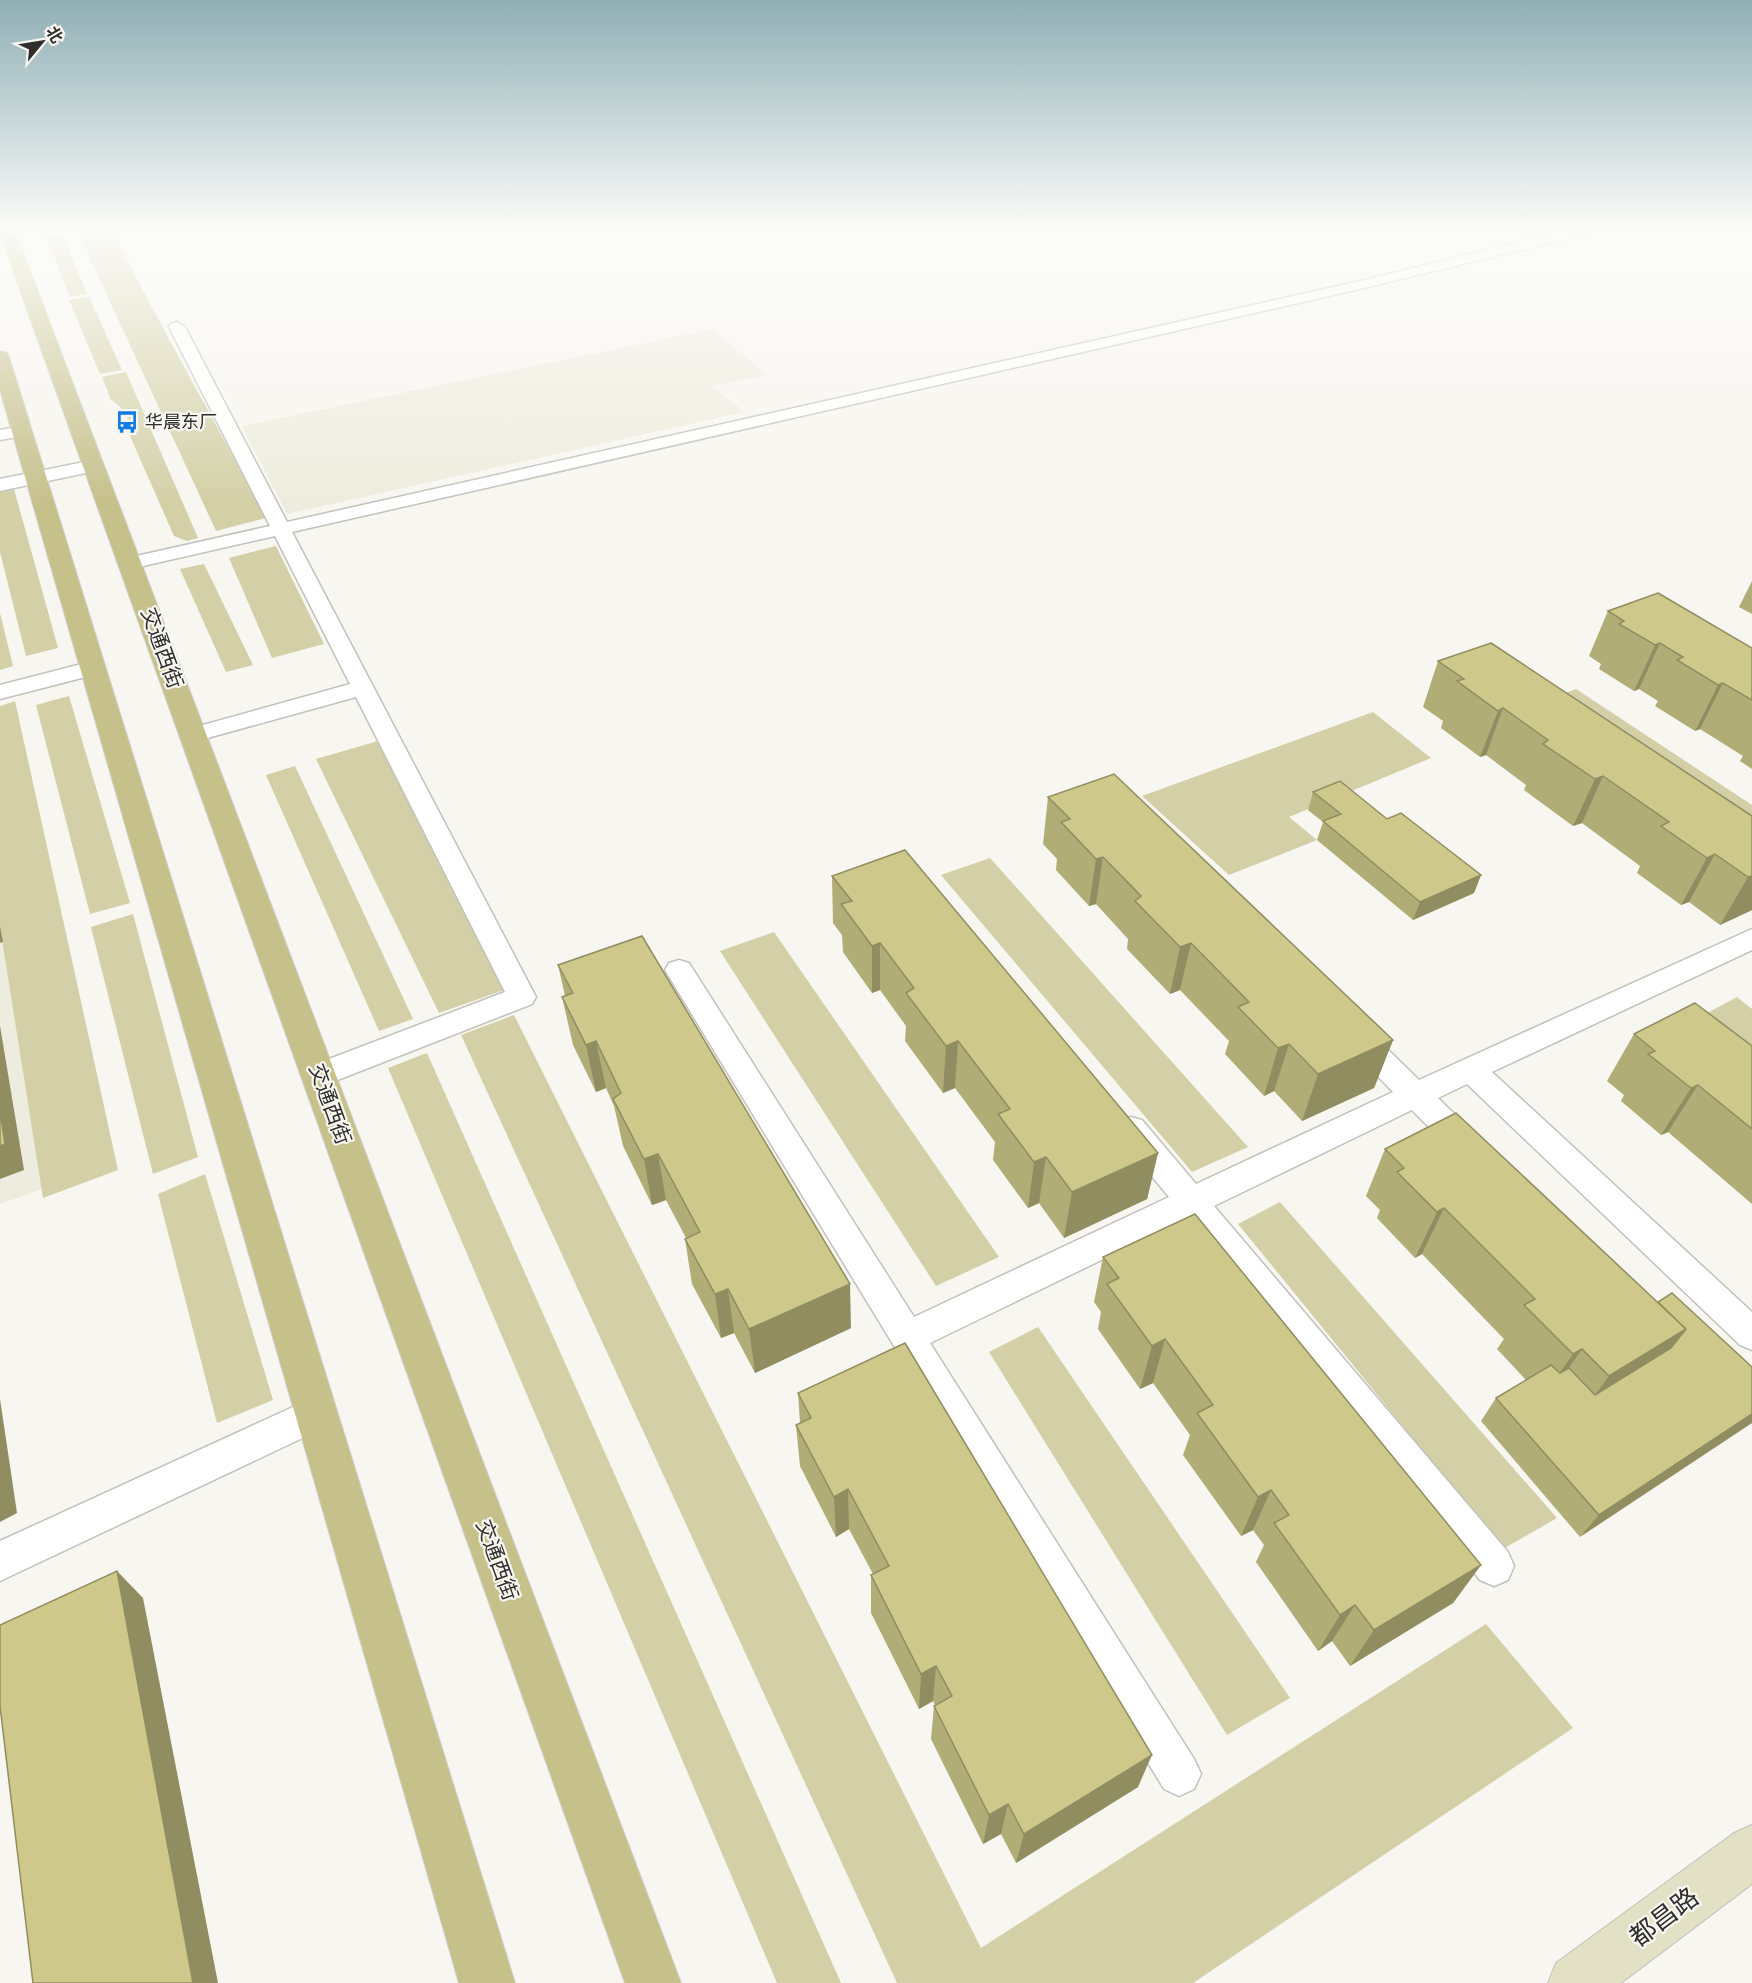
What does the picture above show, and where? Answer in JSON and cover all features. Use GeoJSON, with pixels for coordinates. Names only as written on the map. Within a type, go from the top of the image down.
{"type":"FeatureCollection","features":[{"type":"Feature","properties":{"kind":"main road","name":"交通西街"},"geometry":{"type":"LineString","coordinates":[[39,319],[653,1983]]}},
{"type":"Feature","properties":{"kind":"main road"},"geometry":{"type":"LineString","coordinates":[[0,357],[11,433],[36,477],[487,1983]]}},
{"type":"Feature","properties":{"kind":"main road","name":"都昌路"},"geometry":{"type":"LineString","coordinates":[[1576,1983],[1752,1851]]}},
{"type":"Feature","properties":{"kind":"lane"},"geometry":{"type":"LineString","coordinates":[[130,564],[1212,319]]}},
{"type":"Feature","properties":{"kind":"lane"},"geometry":{"type":"LineString","coordinates":[[177,327],[522,997],[319,1075]]}},
{"type":"Feature","properties":{"kind":"lane"},"geometry":{"type":"LineString","coordinates":[[0,485],[94,466]]}},
{"type":"Feature","properties":{"kind":"lane"},"geometry":{"type":"LineString","coordinates":[[0,692],[93,668]]}},
{"type":"Feature","properties":{"kind":"lane"},"geometry":{"type":"LineString","coordinates":[[194,735],[362,688]]}},
{"type":"Feature","properties":{"kind":"lane"},"geometry":{"type":"LineString","coordinates":[[907,1337],[1470,1069],[1752,939]]}},
{"type":"Feature","properties":{"kind":"lane"},"geometry":{"type":"LineString","coordinates":[[678,970],[1179,1774]]}},
{"type":"Feature","properties":{"kind":"lane"},"geometry":{"type":"LineString","coordinates":[[1333,1013],[1483,1162]]}},
{"type":"Feature","properties":{"kind":"lane"},"geometry":{"type":"LineString","coordinates":[[1470,1069],[1752,1334]]}},
{"type":"Feature","properties":{"kind":"lane"},"geometry":{"type":"LineString","coordinates":[[1110,1103],[1494,1566]]}},
{"type":"Feature","properties":{"kind":"lane"},"geometry":{"type":"LineString","coordinates":[[0,1561],[317,1413]]}},
{"type":"Feature","properties":{"kind":"shaded area"},"geometry":{"type":"Polygon","coordinates":[[[77,319],[99,319],[122,370],[100,374],[77,319]]]}},
{"type":"Feature","properties":{"kind":"shaded area"},"geometry":{"type":"Polygon","coordinates":[[[118,319],[158,319],[266,518],[216,531],[118,319]]]}},
{"type":"Feature","properties":{"kind":"shaded area"},"geometry":{"type":"Polygon","coordinates":[[[713,329],[767,375],[713,386],[744,412],[287,514],[242,426],[713,329]]]}},
{"type":"Feature","properties":{"kind":"shaded area"},"geometry":{"type":"Polygon","coordinates":[[[126,372],[198,538],[187,541],[174,536],[130,436],[128,420],[123,410],[111,400],[102,377],[126,372]]]}},
{"type":"Feature","properties":{"kind":"shaded area"},"geometry":{"type":"Polygon","coordinates":[[[14,489],[58,648],[26,656],[0,552],[0,492],[14,489]]]}},
{"type":"Feature","properties":{"kind":"shaded area"},"geometry":{"type":"Polygon","coordinates":[[[276,546],[324,644],[272,658],[229,558],[276,546]]]}},
{"type":"Feature","properties":{"kind":"shaded area"},"geometry":{"type":"Polygon","coordinates":[[[204,564],[253,665],[226,672],[180,569],[204,564]]]}},
{"type":"Feature","properties":{"kind":"shaded area"},"geometry":{"type":"Polygon","coordinates":[[[0,613],[13,666],[0,670],[0,613]]]}},
{"type":"Feature","properties":{"kind":"shaded area"},"geometry":{"type":"Polygon","coordinates":[[[1576,689],[1752,805],[1752,836],[1547,700],[1576,689]]]}},
{"type":"Feature","properties":{"kind":"shaded area"},"geometry":{"type":"Polygon","coordinates":[[[69,696],[130,903],[90,914],[36,705],[69,696]]]}},
{"type":"Feature","properties":{"kind":"shaded area"},"geometry":{"type":"Polygon","coordinates":[[[15,701],[118,1170],[43,1198],[0,927],[0,706],[15,701]]]}},
{"type":"Feature","properties":{"kind":"shaded area"},"geometry":{"type":"Polygon","coordinates":[[[1373,712],[1431,758],[1289,817],[1317,840],[1229,875],[1142,796],[1373,712]]]}},
{"type":"Feature","properties":{"kind":"shaded area"},"geometry":{"type":"Polygon","coordinates":[[[378,741],[507,989],[439,1013],[316,759],[378,741]]]}},
{"type":"Feature","properties":{"kind":"shaded area"},"geometry":{"type":"Polygon","coordinates":[[[295,766],[413,1019],[379,1031],[266,775],[295,766]]]}},
{"type":"Feature","properties":{"kind":"shaded area"},"geometry":{"type":"Polygon","coordinates":[[[990,858],[1248,1147],[1192,1172],[941,875],[990,858]]]}},
{"type":"Feature","properties":{"kind":"shaded area"},"geometry":{"type":"Polygon","coordinates":[[[133,914],[198,1157],[153,1174],[91,927],[133,914]]]}},
{"type":"Feature","properties":{"kind":"shaded area"},"geometry":{"type":"Polygon","coordinates":[[[0,926],[42,1189],[0,1204],[0,926]]]}},
{"type":"Feature","properties":{"kind":"shaded area"},"geometry":{"type":"Polygon","coordinates":[[[774,932],[999,1257],[936,1286],[720,951],[774,932]]]}},
{"type":"Feature","properties":{"kind":"shaded area"},"geometry":{"type":"Polygon","coordinates":[[[1737,997],[1752,1009],[1752,1058],[1700,1017],[1737,997]]]}},
{"type":"Feature","properties":{"kind":"shaded area"},"geometry":{"type":"Polygon","coordinates":[[[514,1015],[981,1948],[1486,1624],[1573,1728],[1193,1983],[897,1983],[461,1035],[514,1015]]]}},
{"type":"Feature","properties":{"kind":"shaded area"},"geometry":{"type":"Polygon","coordinates":[[[427,1053],[841,1983],[777,1983],[388,1068],[427,1053]]]}},
{"type":"Feature","properties":{"kind":"shaded area"},"geometry":{"type":"Polygon","coordinates":[[[205,1174],[273,1400],[217,1423],[158,1194],[205,1174]]]}},
{"type":"Feature","properties":{"kind":"shaded area"},"geometry":{"type":"Polygon","coordinates":[[[1280,1202],[1557,1518],[1503,1549],[1238,1224],[1280,1202]]]}},
{"type":"Feature","properties":{"kind":"shaded area"},"geometry":{"type":"Polygon","coordinates":[[[1038,1327],[1290,1698],[1227,1735],[989,1352],[1038,1327]]]}},
{"type":"Feature","properties":{"kind":"building"},"geometry":{"type":"Polygon","coordinates":[[[1658,593],[1752,648],[1752,700],[1723,683],[1718,685],[1677,660],[1683,657],[1660,643],[1655,645],[1619,624],[1624,621],[1608,611],[1658,593]]]}},
{"type":"Feature","properties":{"kind":"building"},"geometry":{"type":"Polygon","coordinates":[[[1491,643],[1752,816],[1752,876],[1748,877],[1715,854],[1707,858],[1661,826],[1669,822],[1603,776],[1595,779],[1543,744],[1548,740],[1503,708],[1498,711],[1457,681],[1464,679],[1438,661],[1491,643]]]}},
{"type":"Feature","properties":{"kind":"building"},"geometry":{"type":"Polygon","coordinates":[[[1114,774],[1393,1040],[1318,1074],[1289,1044],[1278,1048],[1238,1007],[1249,1002],[1191,943],[1180,947],[1135,901],[1141,896],[1103,857],[1096,859],[1061,822],[1070,819],[1048,797],[1114,774]]]}},
{"type":"Feature","properties":{"kind":"building"},"geometry":{"type":"Polygon","coordinates":[[[1340,781],[1387,819],[1401,813],[1481,875],[1420,902],[1323,821],[1341,814],[1313,792],[1340,781]]]}},
{"type":"Feature","properties":{"kind":"building"},"geometry":{"type":"Polygon","coordinates":[[[905,850],[1158,1153],[1072,1192],[1046,1157],[1034,1162],[998,1114],[1010,1109],[958,1041],[946,1046],[906,993],[914,988],[880,943],[872,946],[841,904],[852,901],[832,876],[905,850]]]}},
{"type":"Feature","properties":{"kind":"building"},"geometry":{"type":"Polygon","coordinates":[[[642,936],[850,1284],[749,1329],[728,1289],[715,1294],[685,1239],[700,1232],[658,1154],[644,1159],[613,1099],[621,1093],[596,1041],[586,1045],[562,997],[573,993],[558,965],[642,936]]]}},
{"type":"Feature","properties":{"kind":"building"},"geometry":{"type":"Polygon","coordinates":[[[1695,1003],[1752,1046],[1752,1129],[1698,1085],[1691,1088],[1648,1054],[1655,1051],[1634,1034],[1695,1003]]]}},
{"type":"Feature","properties":{"kind":"building"},"geometry":{"type":"Polygon","coordinates":[[[0,1110],[5,1144],[0,1146],[0,1110]]]}},
{"type":"Feature","properties":{"kind":"building"},"geometry":{"type":"Polygon","coordinates":[[[1456,1113],[1686,1329],[1609,1376],[1582,1349],[1573,1354],[1524,1305],[1535,1299],[1444,1208],[1437,1212],[1397,1172],[1404,1168],[1385,1149],[1456,1113]]]}},
{"type":"Feature","properties":{"kind":"building"},"geometry":{"type":"Polygon","coordinates":[[[1195,1214],[1481,1565],[1374,1630],[1355,1605],[1340,1615],[1274,1523],[1289,1515],[1271,1490],[1258,1497],[1197,1413],[1213,1405],[1165,1339],[1152,1346],[1107,1284],[1119,1278],[1103,1257],[1195,1214]]]}},
{"type":"Feature","properties":{"kind":"building"},"geometry":{"type":"Polygon","coordinates":[[[1672,1293],[1752,1367],[1752,1414],[1599,1515],[1496,1398],[1551,1365],[1560,1373],[1569,1368],[1595,1395],[1671,1348],[1686,1329],[1658,1302],[1672,1293]]]}},
{"type":"Feature","properties":{"kind":"building"},"geometry":{"type":"Polygon","coordinates":[[[905,1343],[1152,1755],[1024,1834],[1008,1804],[989,1815],[934,1706],[952,1696],[936,1666],[921,1674],[871,1575],[889,1566],[848,1489],[834,1497],[796,1425],[811,1418],[798,1393],[905,1343]]]}},
{"type":"Feature","properties":{"kind":"building"},"geometry":{"type":"Polygon","coordinates":[[[117,1571],[193,1983],[33,1983],[0,1706],[0,1625],[117,1571]]]}},
{"type":"Feature","properties":{"kind":"place","name":"华晨东厂"},"geometry":{"type":"Point","coordinates":[127,422]}}]}
